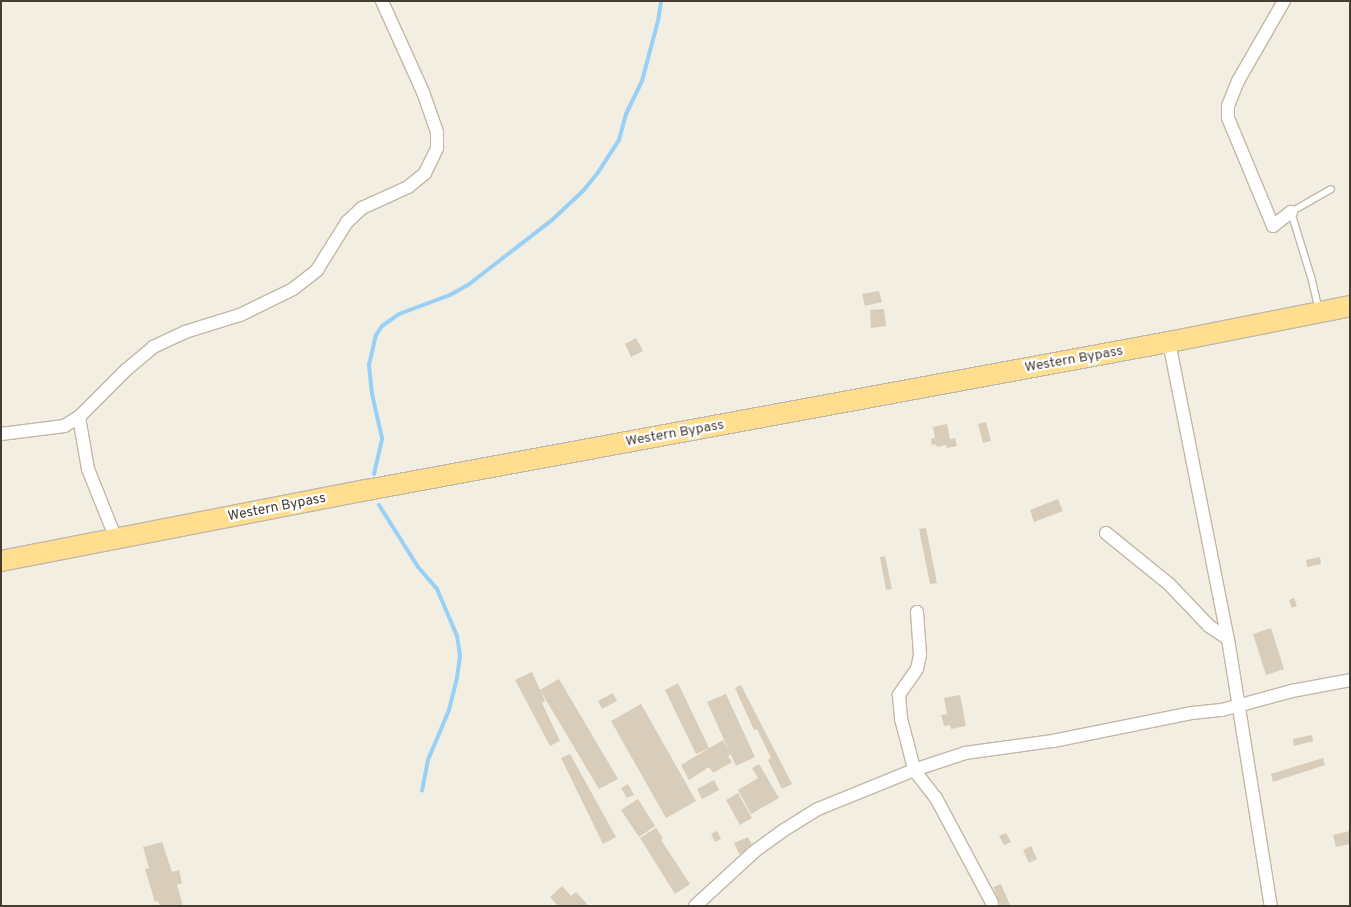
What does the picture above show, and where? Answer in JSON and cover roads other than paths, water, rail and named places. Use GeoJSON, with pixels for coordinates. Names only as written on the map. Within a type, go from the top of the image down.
{"type":"FeatureCollection","features":[{"type":"Feature","properties":{"kind":"main road","name":"Western Bypass"},"geometry":{"type":"LineString","coordinates":[[1,562],[1169,342],[1350,306]]}},
{"type":"Feature","properties":{"kind":"street"},"geometry":{"type":"LineString","coordinates":[[1,434],[64,426],[79,417],[126,370],[153,347],[185,332],[240,315],[293,289],[316,270],[347,222],[362,208],[408,186],[425,173],[437,148],[437,132],[423,92],[382,1]]}},
{"type":"Feature","properties":{"kind":"street"},"geometry":{"type":"LineString","coordinates":[[1284,1],[1238,81],[1228,106],[1228,118],[1273,226],[1291,212]]}},
{"type":"Feature","properties":{"kind":"street"},"geometry":{"type":"LineString","coordinates":[[1169,342],[1228,639],[1271,906]]}},
{"type":"Feature","properties":{"kind":"street"},"geometry":{"type":"LineString","coordinates":[[79,417],[88,469],[116,539]]}},
{"type":"Feature","properties":{"kind":"street"},"geometry":{"type":"LineString","coordinates":[[1106,533],[1168,584],[1209,626],[1228,639]]}},
{"type":"Feature","properties":{"kind":"street"},"geometry":{"type":"LineString","coordinates":[[917,612],[920,655],[916,669],[900,695],[901,719],[914,770],[936,798],[992,903]]}},
{"type":"Feature","properties":{"kind":"street"},"geometry":{"type":"LineString","coordinates":[[695,906],[755,851],[818,809],[914,770],[985,749],[1053,741],[1192,713],[1222,710],[1237,704],[1350,680]]}},
{"type":"Feature","properties":{"kind":"lane"},"geometry":{"type":"LineString","coordinates":[[1319,312],[1312,278],[1291,212],[1331,189]]}},
{"type":"Feature","properties":{"kind":"waterway"},"geometry":{"type":"LineString","coordinates":[[374,474],[382,438],[372,394],[369,365],[376,335],[382,326],[399,314],[450,295],[468,285],[552,220],[583,191],[597,174],[619,140],[626,114],[642,81],[658,21],[661,1]]}},
{"type":"Feature","properties":{"kind":"waterway"},"geometry":{"type":"LineString","coordinates":[[379,505],[418,567],[437,589],[457,636],[460,656],[457,678],[449,710],[428,760],[422,790]]}}]}
